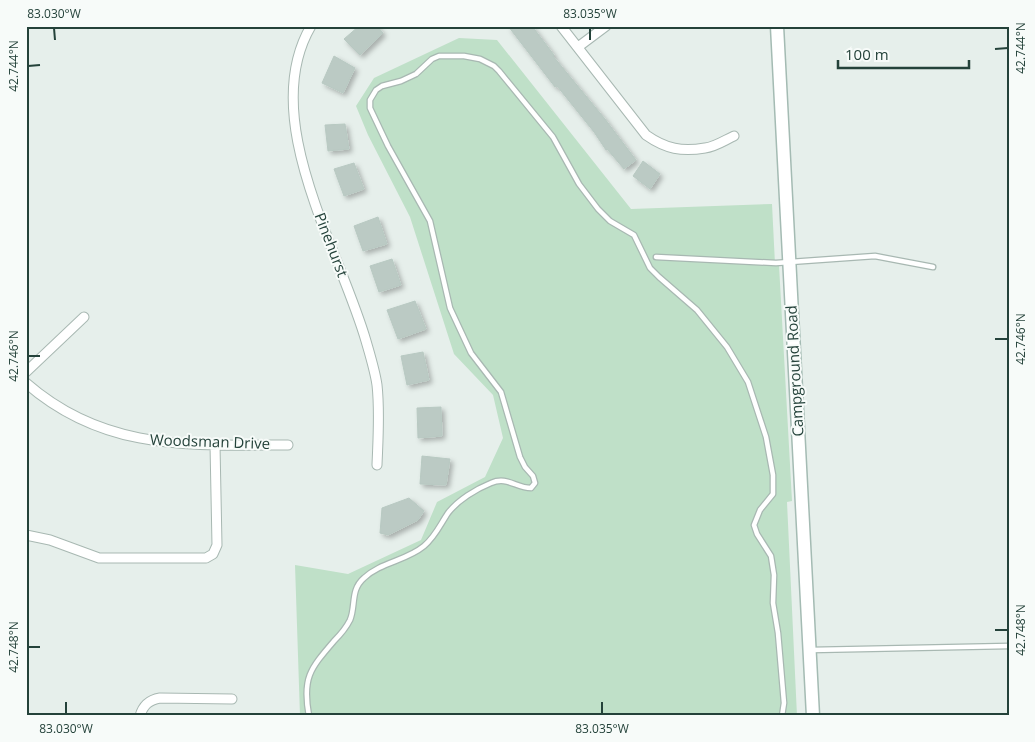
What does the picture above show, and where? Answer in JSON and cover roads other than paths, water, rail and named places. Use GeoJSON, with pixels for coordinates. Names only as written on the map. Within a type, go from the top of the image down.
{"type":"FeatureCollection","features":[{"type":"Feature","properties":{"kind":"street","name":"Pinehurst"},"geometry":{"type":"LineString","coordinates":[[311,26],[303,40],[295,67],[293,107],[297,138],[310,190],[337,258],[368,349],[376,384],[379,415],[377,465]]}},
{"type":"Feature","properties":{"kind":"street"},"geometry":{"type":"LineString","coordinates":[[561,26],[646,135],[659,144],[674,149],[707,148],[734,136]]}},
{"type":"Feature","properties":{"kind":"street"},"geometry":{"type":"LineString","coordinates":[[578,47],[606,26]]}},
{"type":"Feature","properties":{"kind":"street","name":"Campground Road"},"geometry":{"type":"LineString","coordinates":[[777,26],[813,716]]}},
{"type":"Feature","properties":{"kind":"street"},"geometry":{"type":"LineString","coordinates":[[26,372],[84,317]]}},
{"type":"Feature","properties":{"kind":"street","name":"Woodsman Drive"},"geometry":{"type":"LineString","coordinates":[[26,384],[61,409],[123,436],[177,444],[288,445]]}},
{"type":"Feature","properties":{"kind":"street"},"geometry":{"type":"LineString","coordinates":[[26,536],[50,540],[99,558],[206,558],[213,554],[217,545],[215,445]]}},
{"type":"Feature","properties":{"kind":"street"},"geometry":{"type":"LineString","coordinates":[[140,716],[145,706],[152,700],[160,698],[232,699]]}},
{"type":"Feature","properties":{"kind":"lane"},"geometry":{"type":"LineString","coordinates":[[309,716],[306,689],[309,678],[317,661],[347,626],[351,618],[353,598],[359,583],[377,568],[422,548],[438,532],[445,518],[457,503],[491,483],[503,480],[531,488],[535,483],[533,476],[525,467],[520,457],[501,392],[471,353],[452,313],[447,299],[430,221],[388,146],[370,108],[371,96],[379,88],[409,78],[432,59],[444,55],[480,59],[494,66],[499,71],[553,137],[579,184],[598,209],[610,221],[634,235],[650,268],[697,310],[727,347],[745,376],[766,437],[773,475],[772,494],[760,510],[754,526],[757,534],[772,556],[774,604],[782,665],[784,703],[782,716]]}},
{"type":"Feature","properties":{"kind":"lane"},"geometry":{"type":"LineString","coordinates":[[656,258],[727,262],[790,262],[875,256],[933,267]]}},
{"type":"Feature","properties":{"kind":"lane"},"geometry":{"type":"LineString","coordinates":[[810,650],[1009,646]]}}]}
